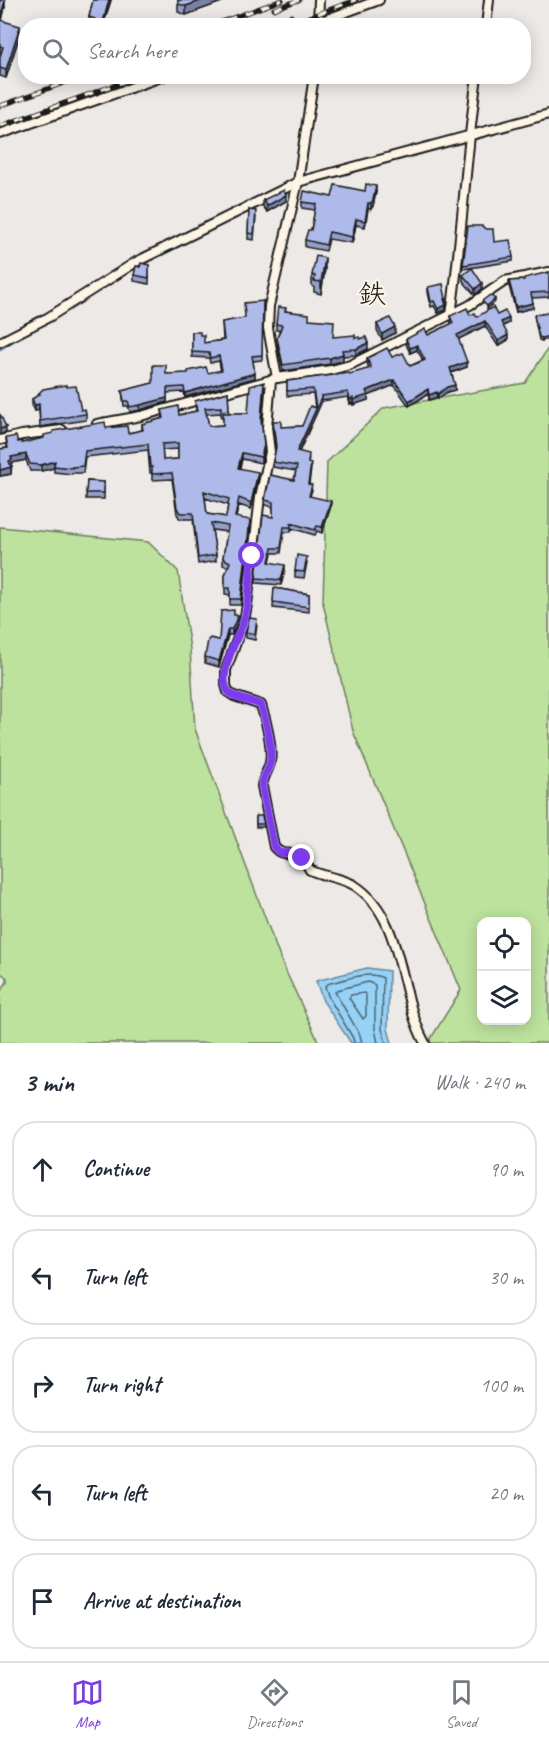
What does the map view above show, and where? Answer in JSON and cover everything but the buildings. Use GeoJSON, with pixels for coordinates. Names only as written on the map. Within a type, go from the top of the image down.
{"type":"FeatureCollection","features":[{"type":"Feature","properties":{"kind":"street"},"geometry":{"type":"LineString","coordinates":[[318,18],[319,0]]}},
{"type":"Feature","properties":{"kind":"street"},"geometry":{"type":"LineString","coordinates":[[333,18],[379,0]]}},
{"type":"Feature","properties":{"kind":"street"},"geometry":{"type":"LineString","coordinates":[[487,18],[489,0]]}},
{"type":"Feature","properties":{"kind":"street"},"geometry":{"type":"LineString","coordinates":[[0,134],[141,84]]}},
{"type":"Feature","properties":{"kind":"street"},"geometry":{"type":"LineString","coordinates":[[313,84],[298,182],[269,306],[268,328],[274,379],[267,427],[270,452],[260,497],[244,621],[226,670],[226,686],[228,692],[234,696],[261,705],[264,713],[270,761],[262,786],[274,847],[280,853],[298,854],[310,870],[353,885],[364,894],[381,915],[396,947],[417,1028],[425,1043]]}},
{"type":"Feature","properties":{"kind":"street"},"geometry":{"type":"LineString","coordinates":[[451,315],[466,184],[468,137],[476,84]]}},
{"type":"Feature","properties":{"kind":"street"},"geometry":{"type":"LineString","coordinates":[[0,342],[49,317],[135,262],[298,182],[549,114]]}},
{"type":"Feature","properties":{"kind":"street"},"geometry":{"type":"LineString","coordinates":[[85,426],[141,416],[274,379],[350,365],[470,305],[505,281],[549,272]]}},
{"type":"Feature","properties":{"kind":"street"},"geometry":{"type":"LineString","coordinates":[[0,440],[73,428]]}},
{"type":"Feature","properties":{"kind":"green space"},"geometry":{"type":"Polygon","coordinates":[[[549,347],[549,1043],[428,1043],[461,990],[353,731],[323,603],[327,462],[384,408],[525,383],[549,347]]]}},
{"type":"Feature","properties":{"kind":"green space"},"geometry":{"type":"Polygon","coordinates":[[[0,527],[148,542],[178,571],[190,649],[195,729],[282,963],[319,1043],[0,1043],[0,992],[7,978],[0,972],[0,527]]]}},
{"type":"Feature","properties":{"kind":"water"},"geometry":{"type":"Polygon","coordinates":[[[367,968],[389,971],[388,1029],[392,1043],[351,1043],[323,1001],[316,981],[367,968]]]}},
{"type":"Feature","properties":{"kind":"waterway"},"geometry":{"type":"LineString","coordinates":[[510,128],[547,118]]}},
{"type":"Feature","properties":{"kind":"waterway"},"geometry":{"type":"LineString","coordinates":[[304,185],[417,154]]}},
{"type":"Feature","properties":{"kind":"waterway"},"geometry":{"type":"LineString","coordinates":[[125,273],[267,202]]}},
{"type":"Feature","properties":{"kind":"waterway"},"geometry":{"type":"LineString","coordinates":[[0,349],[32,329]]}},
{"type":"Feature","properties":{"kind":"railway"},"geometry":{"type":"LineString","coordinates":[[232,18],[282,0]]}},
{"type":"Feature","properties":{"kind":"railway"},"geometry":{"type":"LineString","coordinates":[[274,9],[299,0]]}},
{"type":"Feature","properties":{"kind":"railway"},"geometry":{"type":"LineString","coordinates":[[306,18],[356,0]]}},
{"type":"Feature","properties":{"kind":"railway"},"geometry":{"type":"LineString","coordinates":[[286,18],[291,16]]}},
{"type":"Feature","properties":{"kind":"railway"},"geometry":{"type":"LineString","coordinates":[[0,106],[61,84]]}},
{"type":"Feature","properties":{"kind":"railway"},"geometry":{"type":"LineString","coordinates":[[0,126],[118,84]]}},
{"type":"Feature","properties":{"kind":"district","name":"鉄"},"geometry":{"type":"Point","coordinates":[372,293]}},
{"type":"Feature","properties":{"kind":"route"},"geometry":{"type":"LineString","coordinates":[[252,556],[244,621],[226,670],[226,686],[228,692],[234,696],[261,705],[267,724],[270,761],[262,786],[274,847],[280,853],[298,854],[302,858]]}}]}
